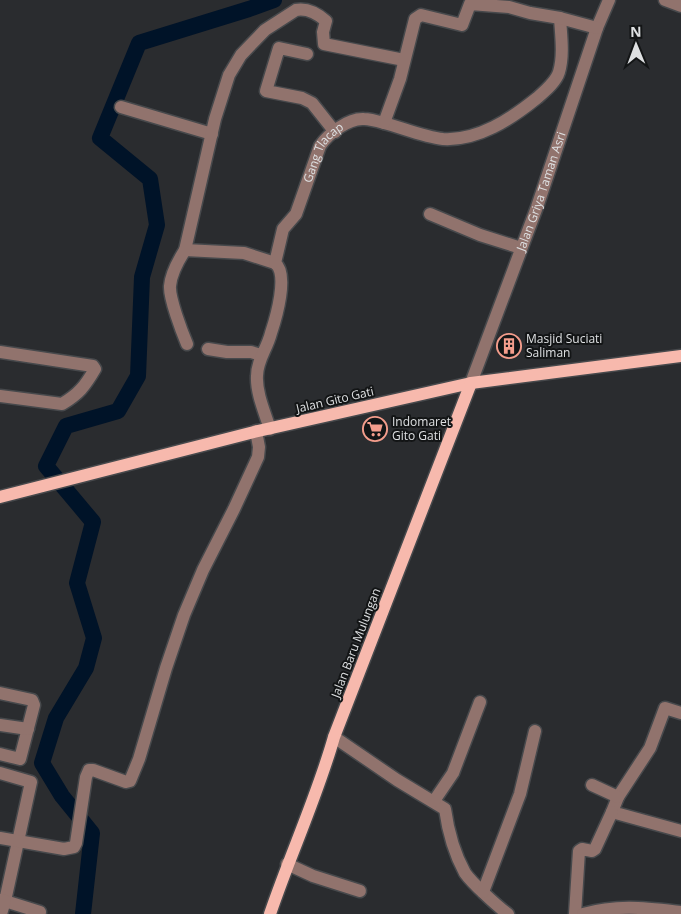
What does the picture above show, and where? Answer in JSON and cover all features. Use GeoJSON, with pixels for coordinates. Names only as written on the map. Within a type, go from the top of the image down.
{"type":"FeatureCollection","features":[{"type":"Feature","properties":{"kind":"main road","name":"Jalan Gito Gati"},"geometry":{"type":"LineString","coordinates":[[0,497],[256,432],[471,383],[681,356]]}},
{"type":"Feature","properties":{"kind":"main road","name":"Jalan Baru Mulungan"},"geometry":{"type":"LineString","coordinates":[[270,914],[287,864],[328,760],[334,737],[471,383]]}},
{"type":"Feature","properties":{"kind":"street","name":"Jalan Griya Taman Asri"},"geometry":{"type":"LineString","coordinates":[[471,383],[537,207],[597,28],[609,0]]}},
{"type":"Feature","properties":{"kind":"street"},"geometry":{"type":"LineString","coordinates":[[665,0],[681,6]]}},
{"type":"Feature","properties":{"kind":"street"},"geometry":{"type":"LineString","coordinates":[[384,123],[400,79],[416,19],[421,15],[462,25],[471,2],[509,7],[523,6],[597,28]]}},
{"type":"Feature","properties":{"kind":"street"},"geometry":{"type":"LineString","coordinates":[[187,344],[169,288],[175,266],[185,250],[212,134],[230,75],[241,54],[265,30],[300,9],[311,12],[326,21],[323,32],[324,44],[404,60]]}},
{"type":"Feature","properties":{"kind":"street","name":"Gang Tlacap"},"geometry":{"type":"LineString","coordinates":[[270,429],[257,379],[261,355],[266,348],[271,334],[280,294],[281,272],[276,263],[283,229],[296,214],[320,146],[325,138],[345,124],[362,119],[442,139],[472,135],[498,125],[543,93],[559,74],[562,51],[560,18]]}},
{"type":"Feature","properties":{"kind":"street"},"geometry":{"type":"LineString","coordinates":[[308,54],[279,48],[266,91],[302,98],[312,103],[335,132]]}},
{"type":"Feature","properties":{"kind":"street"},"geometry":{"type":"LineString","coordinates":[[121,107],[212,134]]}},
{"type":"Feature","properties":{"kind":"street"},"geometry":{"type":"LineString","coordinates":[[430,214],[480,235],[521,248]]}},
{"type":"Feature","properties":{"kind":"street"},"geometry":{"type":"LineString","coordinates":[[185,250],[232,251],[276,263]]}},
{"type":"Feature","properties":{"kind":"street"},"geometry":{"type":"LineString","coordinates":[[208,349],[227,352],[251,352],[261,355]]}},
{"type":"Feature","properties":{"kind":"street"},"geometry":{"type":"LineString","coordinates":[[0,352],[93,366],[95,369],[84,388],[62,404],[0,396]]}},
{"type":"Feature","properties":{"kind":"street"},"geometry":{"type":"LineString","coordinates":[[0,838],[69,849],[76,843],[86,777],[89,770],[126,782],[130,781],[139,759],[184,615],[203,570],[258,457],[259,447],[256,432]]}},
{"type":"Feature","properties":{"kind":"street"},"geometry":{"type":"LineString","coordinates":[[0,693],[34,702],[20,759],[0,754]]}},
{"type":"Feature","properties":{"kind":"street"},"geometry":{"type":"LineString","coordinates":[[434,801],[452,773],[480,702]]}},
{"type":"Feature","properties":{"kind":"street"},"geometry":{"type":"LineString","coordinates":[[575,914],[579,851],[582,849],[592,851],[595,849],[618,797],[650,748],[665,708],[681,713]]}},
{"type":"Feature","properties":{"kind":"street"},"geometry":{"type":"LineString","coordinates":[[0,724],[28,729]]}},
{"type":"Feature","properties":{"kind":"street"},"geometry":{"type":"LineString","coordinates":[[483,892],[520,794],[535,730]]}},
{"type":"Feature","properties":{"kind":"street"},"geometry":{"type":"LineString","coordinates":[[334,737],[397,780],[445,809],[452,844],[466,874],[496,905],[508,914]]}},
{"type":"Feature","properties":{"kind":"street"},"geometry":{"type":"LineString","coordinates":[[0,773],[31,782],[20,841],[3,901],[2,914]]}},
{"type":"Feature","properties":{"kind":"street"},"geometry":{"type":"LineString","coordinates":[[592,785],[618,797]]}},
{"type":"Feature","properties":{"kind":"street"},"geometry":{"type":"LineString","coordinates":[[612,812],[681,831]]}},
{"type":"Feature","properties":{"kind":"street"},"geometry":{"type":"LineString","coordinates":[[287,864],[313,876],[360,891]]}},
{"type":"Feature","properties":{"kind":"street"},"geometry":{"type":"LineString","coordinates":[[3,901],[40,912]]}},
{"type":"Feature","properties":{"kind":"street"},"geometry":{"type":"LineString","coordinates":[[583,914],[609,908],[632,906],[681,912]]}},
{"type":"Feature","properties":{"kind":"waterway"},"geometry":{"type":"LineString","coordinates":[[83,914],[92,833],[62,796],[42,763],[56,718],[86,668],[94,638],[77,583],[93,522],[46,466],[66,426],[118,411],[138,376],[142,277],[157,225],[150,179],[100,138],[139,43],[274,0]]}},
{"type":"Feature","properties":{"kind":"place","name":"Masjid Suciati Saliman"},"geometry":{"type":"Point","coordinates":[509,346]}},
{"type":"Feature","properties":{"kind":"place","name":"Indomaret Gito Gati"},"geometry":{"type":"Point","coordinates":[375,429]}}]}
